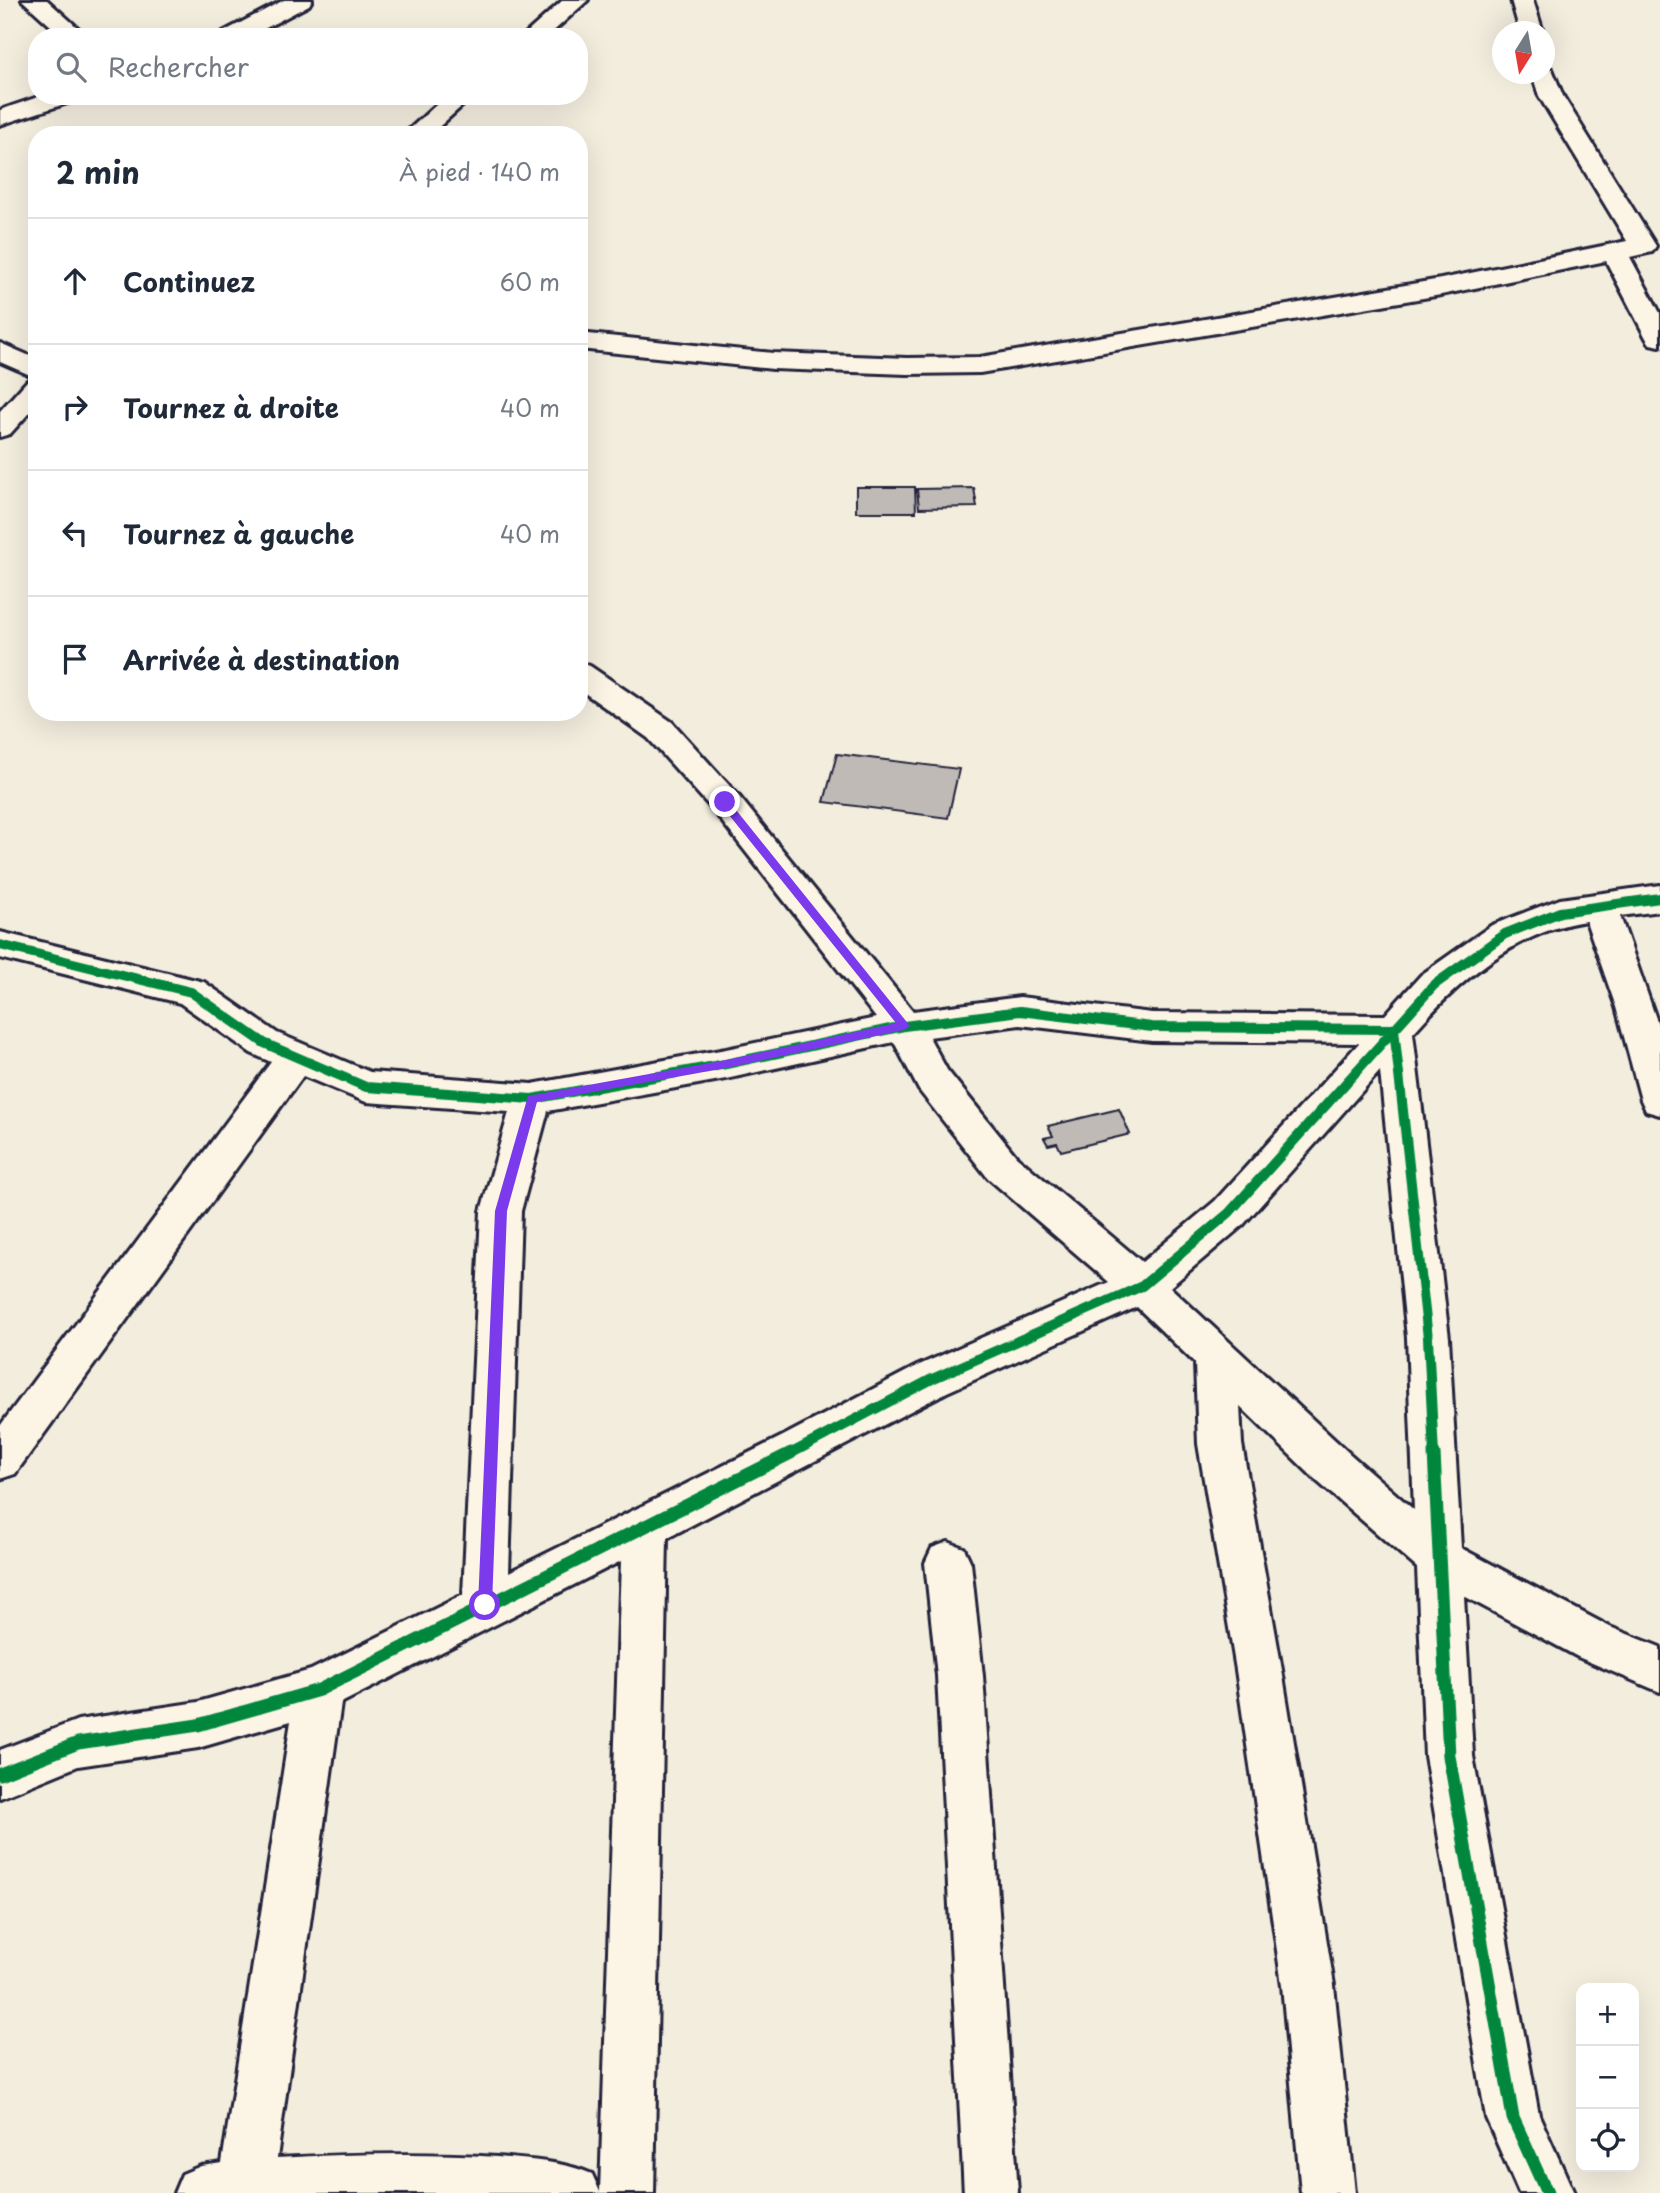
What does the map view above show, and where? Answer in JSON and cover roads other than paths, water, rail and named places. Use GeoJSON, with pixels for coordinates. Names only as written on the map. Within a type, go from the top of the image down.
{"type":"FeatureCollection","features":[{"type":"Feature","properties":{"kind":"street"},"geometry":{"type":"LineString","coordinates":[[33,0],[66,28]]}},
{"type":"Feature","properties":{"kind":"street"},"geometry":{"type":"LineString","coordinates":[[248,28],[301,0]]}},
{"type":"Feature","properties":{"kind":"street"},"geometry":{"type":"LineString","coordinates":[[544,28],[577,0]]}},
{"type":"Feature","properties":{"kind":"street"},"geometry":{"type":"LineString","coordinates":[[1522,0],[1529,21]]}},
{"type":"Feature","properties":{"kind":"street"},"geometry":{"type":"LineString","coordinates":[[588,342],[773,361],[907,366],[980,365],[1427,289],[1615,254],[1643,246],[1551,96],[1547,84]]}},
{"type":"Feature","properties":{"kind":"street"},"geometry":{"type":"LineString","coordinates":[[0,118],[38,105]]}},
{"type":"Feature","properties":{"kind":"street"},"geometry":{"type":"LineString","coordinates":[[426,126],[450,105]]}},
{"type":"Feature","properties":{"kind":"street"},"geometry":{"type":"LineString","coordinates":[[1615,254],[1658,331]]}},
{"type":"Feature","properties":{"kind":"street"},"geometry":{"type":"LineString","coordinates":[[0,351],[28,365]]}},
{"type":"Feature","properties":{"kind":"street"},"geometry":{"type":"LineString","coordinates":[[0,428],[28,397]]}},
{"type":"Feature","properties":{"kind":"street"},"geometry":{"type":"LineString","coordinates":[[588,679],[660,730],[725,802],[904,1026],[933,1080],[1002,1167],[1142,1286],[1334,1468],[1440,1560],[1594,1642],[1660,1670]]}},
{"type":"Feature","properties":{"kind":"street"},"geometry":{"type":"LineString","coordinates":[[0,1774],[78,1743],[198,1725],[319,1690],[798,1450],[932,1379],[1142,1286],[1229,1213],[1434,985],[1505,934],[1560,912],[1660,898]]}},
{"type":"Feature","properties":{"kind":"street"},"geometry":{"type":"LineString","coordinates":[[1598,905],[1635,1007],[1660,1100]]}},
{"type":"Feature","properties":{"kind":"street"},"geometry":{"type":"LineString","coordinates":[[0,944],[191,992],[264,1042],[366,1087],[532,1099],[726,1064],[904,1026],[1020,1012],[1152,1027],[1394,1029]]}},
{"type":"Feature","properties":{"kind":"street"},"geometry":{"type":"LineString","coordinates":[[1394,1029],[1428,1338],[1449,1756],[1513,2118],[1547,2193]]}},
{"type":"Feature","properties":{"kind":"street"},"geometry":{"type":"LineString","coordinates":[[0,1460],[297,1056]]}},
{"type":"Feature","properties":{"kind":"street"},"geometry":{"type":"LineString","coordinates":[[485,1605],[501,1211],[532,1099]]}},
{"type":"Feature","properties":{"kind":"street"},"geometry":{"type":"LineString","coordinates":[[1216,1356],[1220,1444],[1259,1670],[1308,1985],[1328,2193]]}},
{"type":"Feature","properties":{"kind":"street"},"geometry":{"type":"LineString","coordinates":[[627,2193],[645,1525]]}},
{"type":"Feature","properties":{"kind":"street"},"geometry":{"type":"LineString","coordinates":[[948,1563],[960,1676],[991,2193]]}},
{"type":"Feature","properties":{"kind":"street"},"geometry":{"type":"LineString","coordinates":[[319,1690],[245,2190],[413,2180],[537,2187],[573,2193]]}}]}
